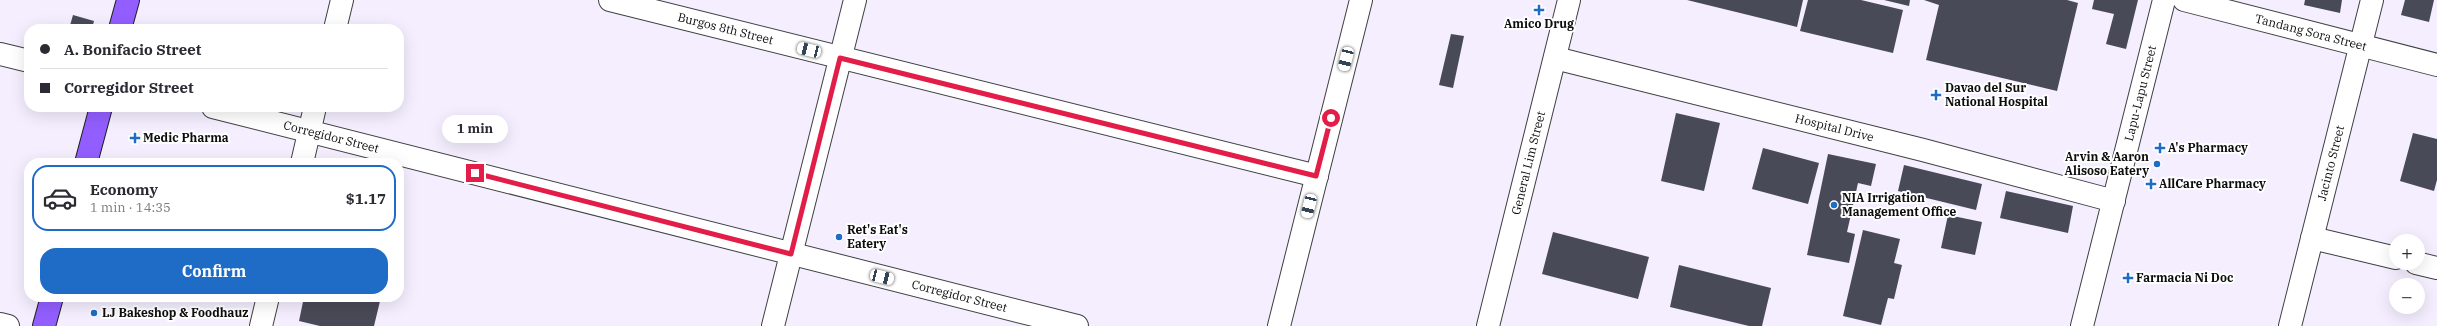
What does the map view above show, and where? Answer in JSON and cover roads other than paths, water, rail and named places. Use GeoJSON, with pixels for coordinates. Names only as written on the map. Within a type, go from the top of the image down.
{"type":"FeatureCollection","features":[{"type":"Feature","properties":{"kind":"main road"},"geometry":{"type":"LineString","coordinates":[[121,24],[128,0]]}},
{"type":"Feature","properties":{"kind":"main road"},"geometry":{"type":"LineString","coordinates":[[87,158],[100,112]]}},
{"type":"Feature","properties":{"kind":"main road"},"geometry":{"type":"LineString","coordinates":[[44,326],[51,302]]}},
{"type":"Feature","properties":{"kind":"street"},"geometry":{"type":"LineString","coordinates":[[336,24],[342,0]]}},
{"type":"Feature","properties":{"kind":"street","name":"Burgos 8th Street"},"geometry":{"type":"LineString","coordinates":[[610,0],[1316,176]]}},
{"type":"Feature","properties":{"kind":"street"},"geometry":{"type":"LineString","coordinates":[[773,326],[854,0]]}},
{"type":"Feature","properties":{"kind":"street"},"geometry":{"type":"LineString","coordinates":[[1279,326],[1361,0]]}},
{"type":"Feature","properties":{"kind":"street","name":"General Lim Street"},"geometry":{"type":"LineString","coordinates":[[1488,326],[1569,0]]}},
{"type":"Feature","properties":{"kind":"street","name":"Lapu-Lapu Street"},"geometry":{"type":"LineString","coordinates":[[2082,326],[2164,0]]}},
{"type":"Feature","properties":{"kind":"street","name":"Tandang Sora Street"},"geometry":{"type":"LineString","coordinates":[[2184,0],[2437,65]]}},
{"type":"Feature","properties":{"kind":"street","name":"Jacinto Street"},"geometry":{"type":"LineString","coordinates":[[2290,326],[2372,0]]}},
{"type":"Feature","properties":{"kind":"street"},"geometry":{"type":"LineString","coordinates":[[0,54],[24,60]]}},
{"type":"Feature","properties":{"kind":"street","name":"Hospital Drive"},"geometry":{"type":"LineString","coordinates":[[1555,58],[1918,149],[2114,201]]}},
{"type":"Feature","properties":{"kind":"street","name":"Corregidor Street"},"geometry":{"type":"LineString","coordinates":[[233,112],[1078,326]]}},
{"type":"Feature","properties":{"kind":"street"},"geometry":{"type":"LineString","coordinates":[[303,158],[315,112]]}},
{"type":"Feature","properties":{"kind":"street"},"geometry":{"type":"LineString","coordinates":[[2312,238],[2389,256]]}},
{"type":"Feature","properties":{"kind":"street"},"geometry":{"type":"LineString","coordinates":[[2425,265],[2437,268]]}},
{"type":"Feature","properties":{"kind":"street"},"geometry":{"type":"LineString","coordinates":[[261,326],[267,302]]}},
{"type":"Feature","properties":{"kind":"street"},"geometry":{"type":"LineString","coordinates":[[0,324],[8,326]]}},
{"type":"Feature","properties":{"kind":"place","name":"Amico Drug"},"geometry":{"type":"Point","coordinates":[1539,10]}},
{"type":"Feature","properties":{"kind":"place","name":"Davao del Sur National Hospital"},"geometry":{"type":"Point","coordinates":[1936,95]}},
{"type":"Feature","properties":{"kind":"place","name":"Medic Pharma"},"geometry":{"type":"Point","coordinates":[135,138]}},
{"type":"Feature","properties":{"kind":"place","name":"A's Pharmacy"},"geometry":{"type":"Point","coordinates":[2160,148]}},
{"type":"Feature","properties":{"kind":"place","name":"Arvin & Aaron Alisoso Eatery"},"geometry":{"type":"Point","coordinates":[2157,164]}},
{"type":"Feature","properties":{"kind":"place","name":"AllCare Pharmacy"},"geometry":{"type":"Point","coordinates":[2151,184]}},
{"type":"Feature","properties":{"kind":"place","name":"NIA Irrigation Management Office"},"geometry":{"type":"Point","coordinates":[1834,205]}},
{"type":"Feature","properties":{"kind":"place","name":"Ret's Eat's Eatery"},"geometry":{"type":"Point","coordinates":[839,237]}},
{"type":"Feature","properties":{"kind":"place","name":"Farmacia Ni Doc"},"geometry":{"type":"Point","coordinates":[2128,278]}},
{"type":"Feature","properties":{"kind":"place","name":"LJ Bakeshop & Foodhauz"},"geometry":{"type":"Point","coordinates":[94,313]}}]}
